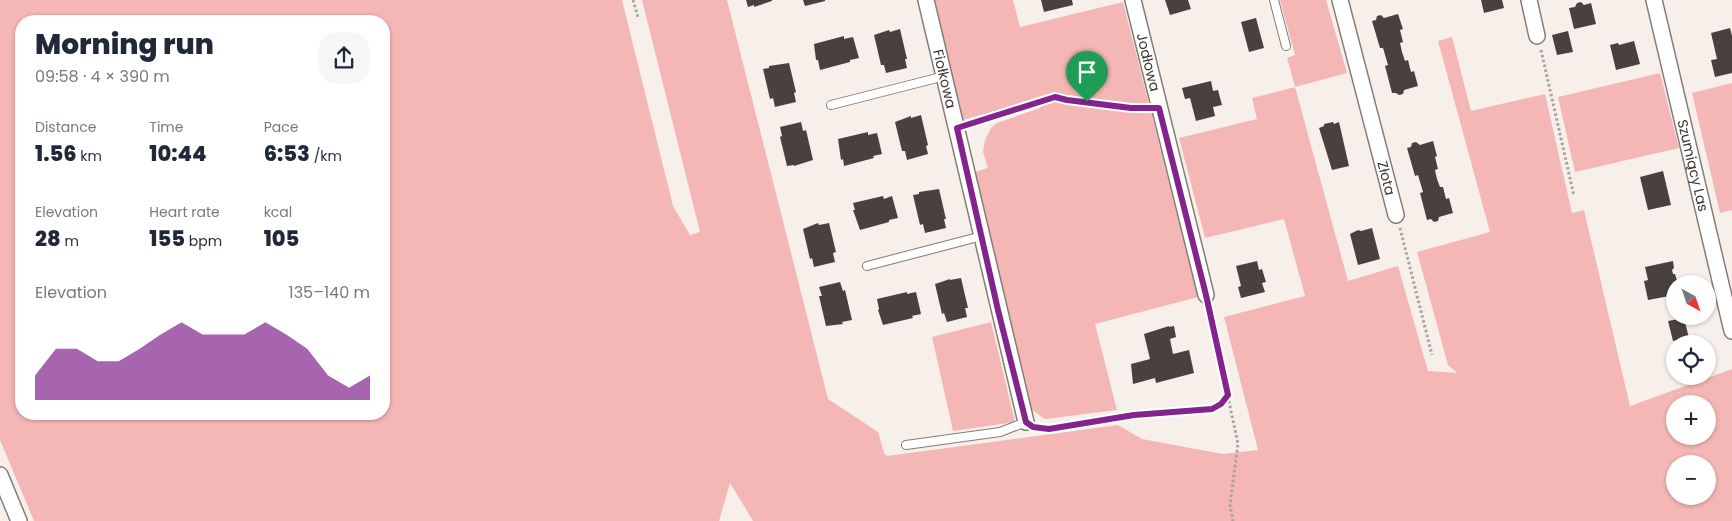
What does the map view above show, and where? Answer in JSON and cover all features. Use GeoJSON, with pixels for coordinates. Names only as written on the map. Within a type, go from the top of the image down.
{"type":"FeatureCollection","features":[{"type":"Feature","properties":{"kind":"street","name":"Fiołkowa"},"geometry":{"type":"LineString","coordinates":[[926,0],[1026,422]]}},
{"type":"Feature","properties":{"kind":"street","name":"Jodłowa"},"geometry":{"type":"LineString","coordinates":[[1133,0],[1206,295]]}},
{"type":"Feature","properties":{"kind":"street","name":"Złota"},"geometry":{"type":"LineString","coordinates":[[1340,0],[1396,215]]}},
{"type":"Feature","properties":{"kind":"street"},"geometry":{"type":"LineString","coordinates":[[1529,0],[1537,36]]}},
{"type":"Feature","properties":{"kind":"street","name":"Szumiący Las"},"geometry":{"type":"LineString","coordinates":[[1654,0],[1732,331]]}},
{"type":"Feature","properties":{"kind":"street"},"geometry":{"type":"LineString","coordinates":[[0,475],[19,521]]}},
{"type":"Feature","properties":{"kind":"lane"},"geometry":{"type":"LineString","coordinates":[[1274,0],[1286,46]]}},
{"type":"Feature","properties":{"kind":"lane"},"geometry":{"type":"LineString","coordinates":[[831,105],[945,76]]}},
{"type":"Feature","properties":{"kind":"lane"},"geometry":{"type":"LineString","coordinates":[[868,266],[982,236]]}},
{"type":"Feature","properties":{"kind":"lane"},"geometry":{"type":"LineString","coordinates":[[906,446],[1000,432],[1026,422]]}},
{"type":"Feature","properties":{"kind":"path"},"geometry":{"type":"LineString","coordinates":[[633,0],[638,17]]}},
{"type":"Feature","properties":{"kind":"path"},"geometry":{"type":"LineString","coordinates":[[1537,36],[1574,196]]}},
{"type":"Feature","properties":{"kind":"path"},"geometry":{"type":"LineString","coordinates":[[957,128],[1055,97],[1131,108],[1159,108]]}},
{"type":"Feature","properties":{"kind":"path"},"geometry":{"type":"LineString","coordinates":[[1396,215],[1432,355]]}},
{"type":"Feature","properties":{"kind":"path"},"geometry":{"type":"LineString","coordinates":[[1206,295],[1238,444],[1236,472],[1231,487],[1230,505],[1233,521]]}},
{"type":"Feature","properties":{"kind":"path"},"geometry":{"type":"LineString","coordinates":[[1026,422],[1033,427],[1049,429],[1134,415],[1212,409],[1221,404],[1228,395]]}},
{"type":"Feature","properties":{"kind":"shaded area"},"geometry":{"type":"Polygon","coordinates":[[[0,0],[622,0],[673,206],[690,235],[700,232],[642,0],[727,0],[828,399],[878,432],[884,453],[887,456],[1118,425],[1142,439],[1223,454],[1258,450],[1224,317],[1305,296],[1284,219],[1205,238],[1179,138],[1257,119],[1252,98],[1295,87],[1348,281],[1398,266],[1428,371],[1457,373],[1448,365],[1417,252],[1490,232],[1438,41],[1452,37],[1471,111],[1545,94],[1572,213],[1584,210],[1630,406],[1688,385],[1716,385],[1716,375],[1732,369],[1732,521],[753,521],[730,483],[719,521],[34,521],[0,440],[0,0]]]}},
{"type":"Feature","properties":{"kind":"shaded area"},"geometry":{"type":"Polygon","coordinates":[[[934,0],[1013,0],[1020,27],[1123,2],[1198,297],[1095,324],[1117,410],[1045,419],[1032,410],[975,172],[988,168],[983,152],[985,140],[991,128],[997,123],[1040,108],[1037,99],[963,120],[934,0]]]}},
{"type":"Feature","properties":{"kind":"shaded area"},"geometry":{"type":"Polygon","coordinates":[[[1280,0],[1326,0],[1347,73],[1295,87],[1287,58],[1295,55],[1280,0]]]}},
{"type":"Feature","properties":{"kind":"shaded area"},"geometry":{"type":"Polygon","coordinates":[[[1660,73],[1679,148],[1575,172],[1558,97],[1660,73]]]}},
{"type":"Feature","properties":{"kind":"shaded area"},"geometry":{"type":"Polygon","coordinates":[[[1732,83],[1732,210],[1720,213],[1692,93],[1732,83]]]}},
{"type":"Feature","properties":{"kind":"shaded area"},"geometry":{"type":"Polygon","coordinates":[[[991,322],[1015,422],[953,431],[932,337],[991,322]]]}},
{"type":"Feature","properties":{"kind":"building"},"geometry":{"type":"Polygon","coordinates":[[[746,0],[772,0],[772,1],[748,7],[746,0]]]}},
{"type":"Feature","properties":{"kind":"building"},"geometry":{"type":"Polygon","coordinates":[[[803,0],[825,0],[825,1],[805,6],[803,0]]]}},
{"type":"Feature","properties":{"kind":"building"},"geometry":{"type":"Polygon","coordinates":[[[1041,0],[1072,0],[1073,5],[1044,12],[1041,0]]]}},
{"type":"Feature","properties":{"kind":"building"},"geometry":{"type":"Polygon","coordinates":[[[1165,0],[1188,0],[1191,9],[1170,15],[1165,0]]]}},
{"type":"Feature","properties":{"kind":"building"},"geometry":{"type":"Polygon","coordinates":[[[1481,0],[1502,0],[1504,8],[1484,13],[1481,0]]]}},
{"type":"Feature","properties":{"kind":"building"},"geometry":{"type":"Polygon","coordinates":[[[1581,2],[1584,5],[1591,3],[1596,24],[1574,29],[1569,8],[1575,7],[1577,3],[1581,2]]]}},
{"type":"Feature","properties":{"kind":"building"},"geometry":{"type":"Polygon","coordinates":[[[1398,14],[1403,29],[1400,30],[1403,42],[1400,43],[1402,52],[1405,61],[1408,60],[1411,72],[1414,71],[1418,86],[1404,90],[1403,94],[1399,95],[1392,93],[1385,66],[1388,65],[1383,48],[1380,48],[1372,21],[1376,20],[1377,16],[1381,15],[1384,18],[1398,14]]]}},
{"type":"Feature","properties":{"kind":"building"},"geometry":{"type":"Polygon","coordinates":[[[1256,18],[1264,48],[1249,52],[1241,22],[1256,18]]]}},
{"type":"Feature","properties":{"kind":"building"},"geometry":{"type":"Polygon","coordinates":[[[1730,28],[1732,36],[1732,73],[1715,77],[1711,60],[1717,59],[1711,33],[1730,28]]]}},
{"type":"Feature","properties":{"kind":"building"},"geometry":{"type":"Polygon","coordinates":[[[900,29],[907,59],[905,59],[907,68],[886,73],[884,65],[881,65],[874,35],[900,29]]]}},
{"type":"Feature","properties":{"kind":"building"},"geometry":{"type":"Polygon","coordinates":[[[1568,31],[1573,52],[1557,55],[1552,35],[1568,31]]]}},
{"type":"Feature","properties":{"kind":"building"},"geometry":{"type":"Polygon","coordinates":[[[844,36],[844,39],[853,37],[859,58],[820,70],[818,60],[816,60],[814,44],[844,36]]]}},
{"type":"Feature","properties":{"kind":"building"},"geometry":{"type":"Polygon","coordinates":[[[1634,41],[1640,64],[1616,70],[1610,45],[1634,41]]]}},
{"type":"Feature","properties":{"kind":"building"},"geometry":{"type":"Polygon","coordinates":[[[789,63],[796,92],[794,93],[796,102],[775,107],[773,98],[770,99],[763,69],[769,68],[769,66],[789,63]]]}},
{"type":"Feature","properties":{"kind":"building"},"geometry":{"type":"Polygon","coordinates":[[[1211,81],[1213,91],[1218,90],[1222,105],[1213,107],[1215,116],[1196,121],[1190,98],[1185,99],[1182,88],[1211,81]]]}},
{"type":"Feature","properties":{"kind":"building"},"geometry":{"type":"Polygon","coordinates":[[[921,115],[928,145],[926,146],[928,154],[907,160],[905,151],[902,151],[895,122],[911,116],[911,118],[921,115]]]}},
{"type":"Feature","properties":{"kind":"building"},"geometry":{"type":"Polygon","coordinates":[[[801,122],[803,131],[806,130],[813,160],[794,166],[787,166],[780,137],[782,136],[780,127],[801,122]]]}},
{"type":"Feature","properties":{"kind":"building"},"geometry":{"type":"Polygon","coordinates":[[[1333,122],[1334,124],[1339,122],[1349,166],[1332,170],[1319,128],[1324,126],[1324,124],[1333,122]]]}},
{"type":"Feature","properties":{"kind":"building"},"geometry":{"type":"Polygon","coordinates":[[[868,132],[868,135],[877,133],[882,154],[844,166],[843,159],[841,160],[838,139],[868,132]]]}},
{"type":"Feature","properties":{"kind":"building"},"geometry":{"type":"Polygon","coordinates":[[[1433,141],[1437,156],[1435,157],[1438,169],[1435,170],[1437,179],[1440,187],[1443,187],[1446,199],[1449,198],[1453,213],[1439,217],[1438,221],[1434,222],[1431,219],[1427,220],[1420,193],[1423,192],[1418,175],[1415,176],[1407,148],[1411,147],[1412,143],[1416,142],[1420,145],[1433,141]]]}},
{"type":"Feature","properties":{"kind":"building"},"geometry":{"type":"Polygon","coordinates":[[[1663,171],[1671,205],[1648,210],[1640,177],[1663,171]]]}},
{"type":"Feature","properties":{"kind":"building"},"geometry":{"type":"Polygon","coordinates":[[[939,189],[946,219],[944,219],[946,228],[925,233],[923,224],[920,225],[913,195],[919,194],[919,192],[939,189]]]}},
{"type":"Feature","properties":{"kind":"building"},"geometry":{"type":"Polygon","coordinates":[[[883,196],[884,199],[892,196],[898,218],[860,230],[853,210],[855,210],[853,203],[883,196]]]}},
{"type":"Feature","properties":{"kind":"building"},"geometry":{"type":"Polygon","coordinates":[[[818,223],[819,225],[829,223],[836,252],[833,253],[835,262],[814,267],[812,258],[810,259],[803,229],[818,223]]]}},
{"type":"Feature","properties":{"kind":"building"},"geometry":{"type":"Polygon","coordinates":[[[1372,228],[1380,259],[1358,265],[1350,234],[1358,230],[1372,228]]]}},
{"type":"Feature","properties":{"kind":"building"},"geometry":{"type":"Polygon","coordinates":[[[1257,261],[1259,270],[1262,269],[1266,282],[1262,283],[1265,292],[1241,298],[1238,287],[1241,286],[1236,266],[1257,261]]]}},
{"type":"Feature","properties":{"kind":"building"},"geometry":{"type":"Polygon","coordinates":[[[1673,261],[1674,268],[1672,270],[1675,275],[1666,275],[1666,297],[1648,300],[1644,281],[1648,280],[1645,267],[1673,261]]]}},
{"type":"Feature","properties":{"kind":"building"},"geometry":{"type":"Polygon","coordinates":[[[961,278],[968,308],[965,308],[967,317],[947,322],[944,313],[942,314],[935,284],[961,278]]]}},
{"type":"Feature","properties":{"kind":"building"},"geometry":{"type":"Polygon","coordinates":[[[840,282],[843,291],[845,290],[852,320],[842,322],[843,324],[826,326],[819,296],[822,296],[819,287],[840,282]]]}},
{"type":"Feature","properties":{"kind":"building"},"geometry":{"type":"Polygon","coordinates":[[[907,292],[907,294],[916,292],[921,314],[912,316],[913,318],[883,325],[877,299],[907,292]]]}},
{"type":"Feature","properties":{"kind":"building"},"geometry":{"type":"Polygon","coordinates":[[[1669,325],[1686,325],[1688,335],[1672,335],[1669,325]]]}},
{"type":"Feature","properties":{"kind":"building"},"geometry":{"type":"Polygon","coordinates":[[[1174,326],[1176,337],[1170,339],[1173,354],[1189,350],[1194,373],[1156,383],[1155,378],[1133,384],[1131,364],[1150,359],[1144,334],[1174,326]]]}},
{"type":"Feature","properties":{"kind":"route"},"geometry":{"type":"LineString","coordinates":[[1055,97],[1087,102],[1106,103],[1131,108],[1159,108],[1206,295],[1228,395],[1221,404],[1212,409],[1134,415],[1049,429],[1033,427],[1026,422],[998,310],[957,128],[1055,97]]}}]}
